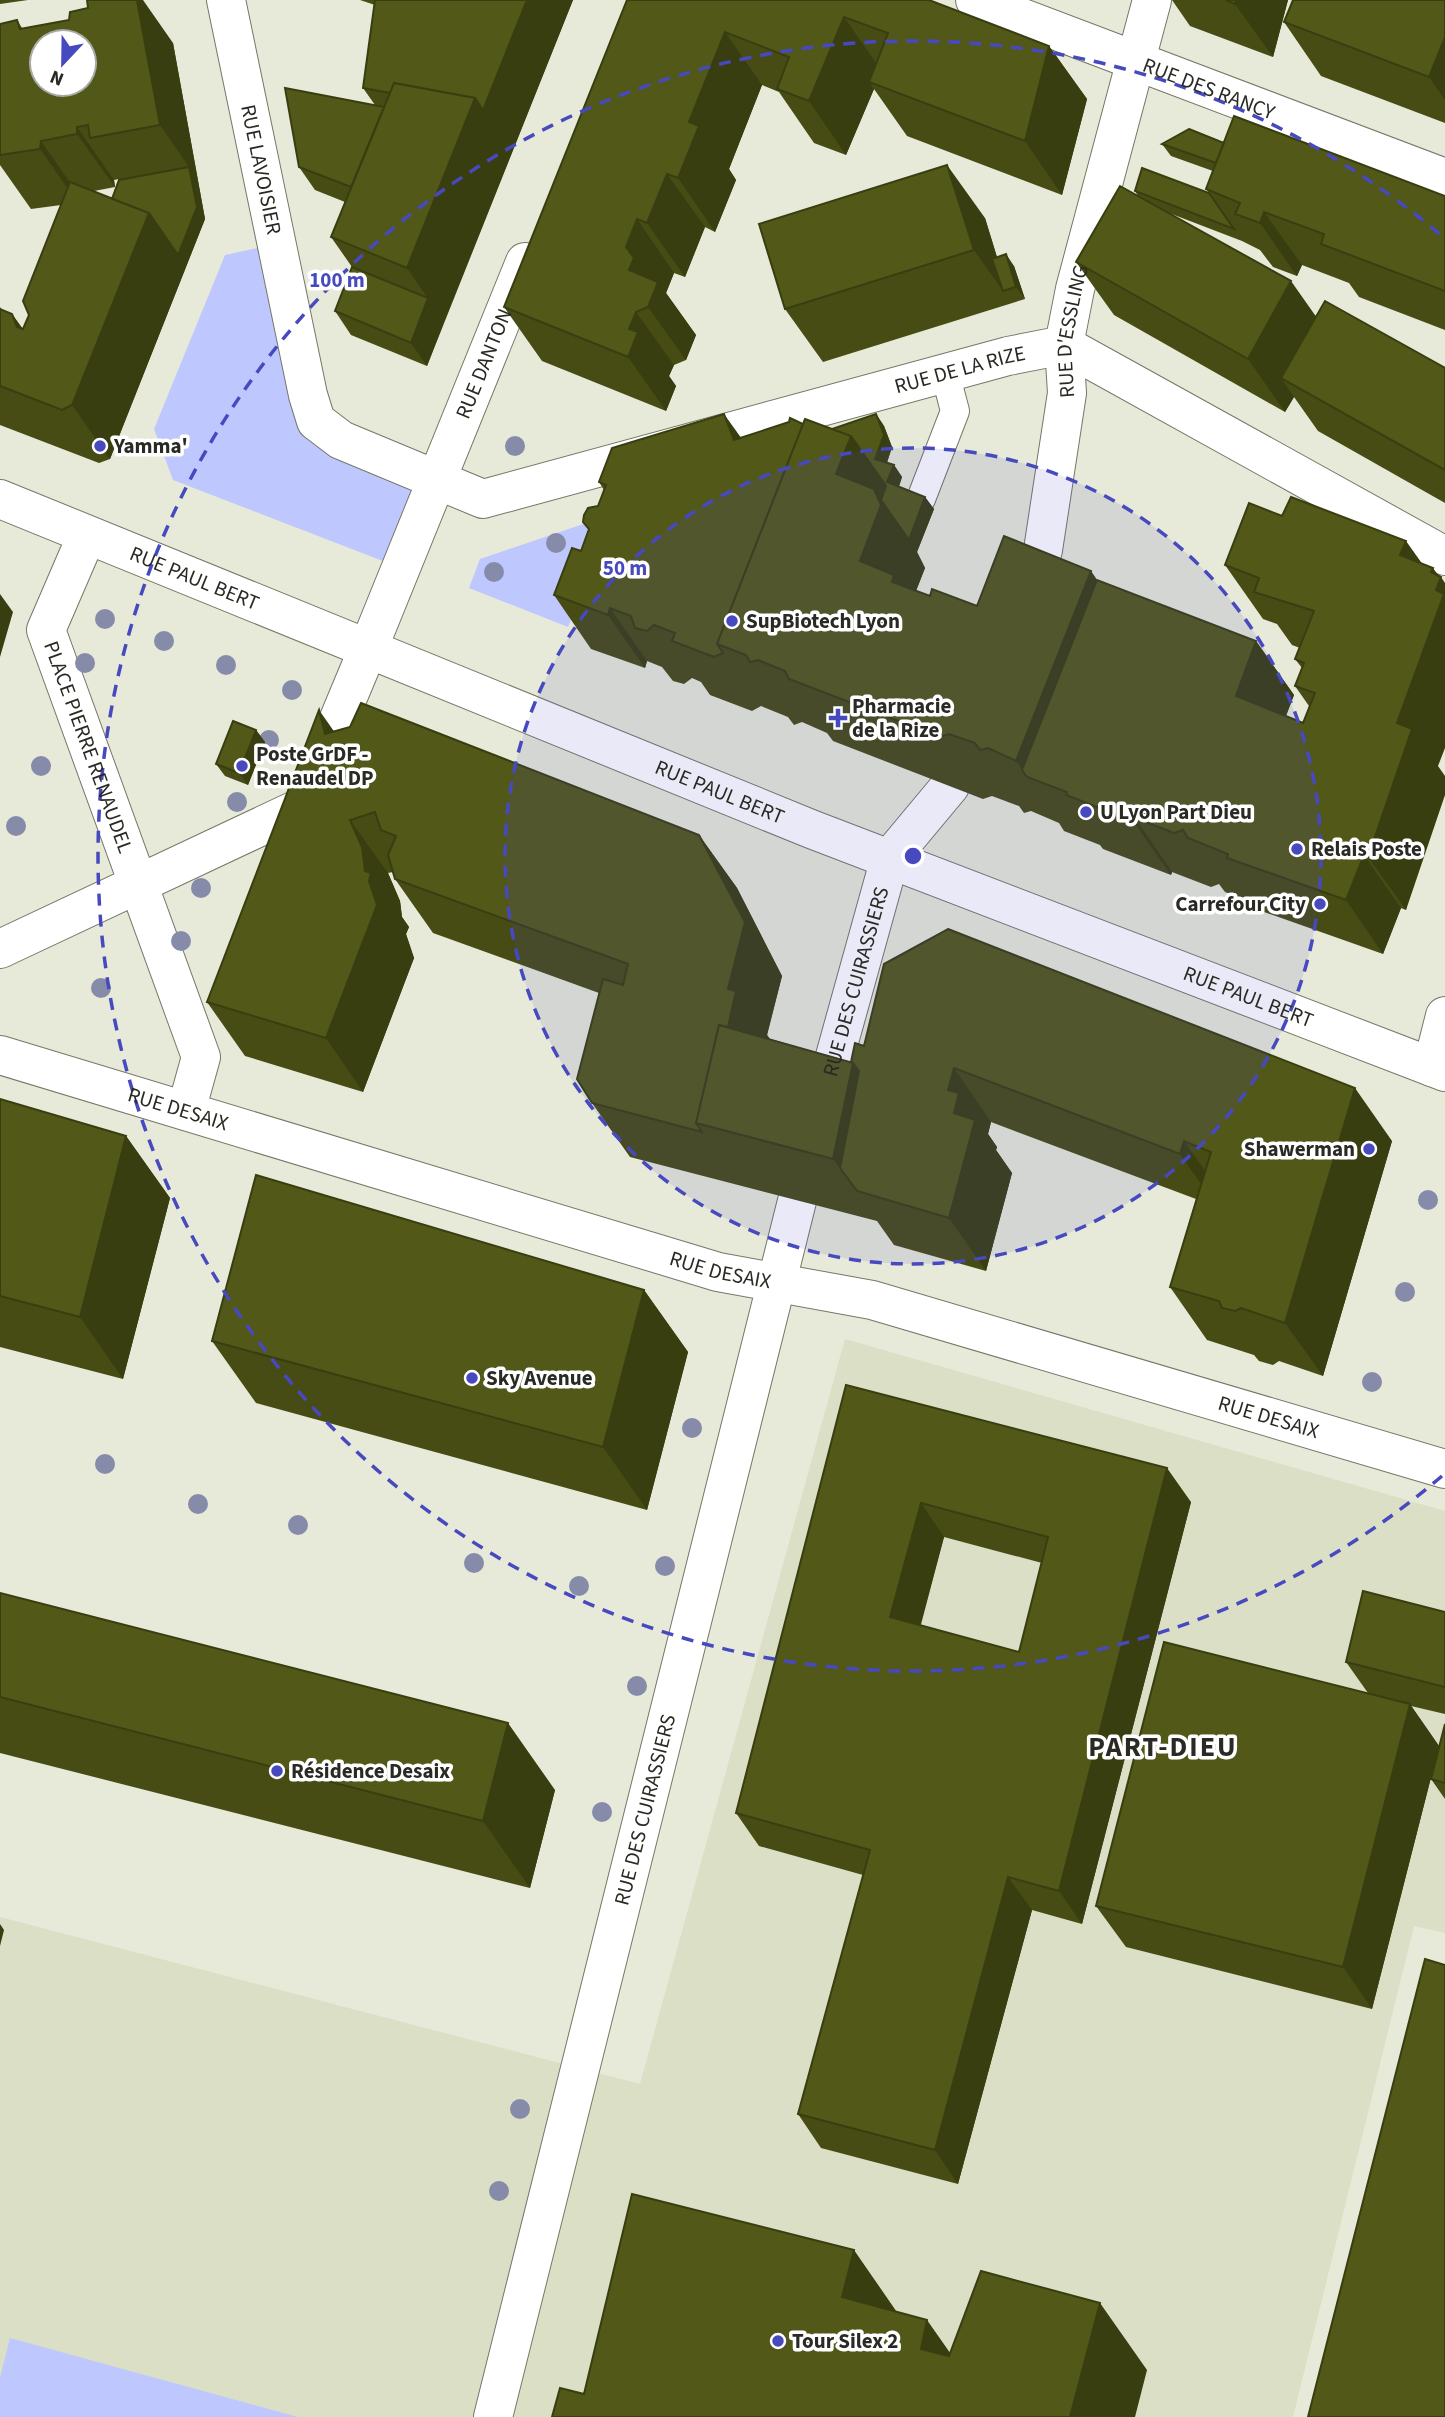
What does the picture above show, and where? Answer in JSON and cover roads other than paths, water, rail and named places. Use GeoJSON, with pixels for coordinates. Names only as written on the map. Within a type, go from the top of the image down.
{"type":"FeatureCollection","features":[{"type":"Feature","properties":{"kind":"street","name":"RUE LAVOISIER"},"geometry":{"type":"LineString","coordinates":[[226,0],[299,356],[316,421],[341,440],[438,480]]}},
{"type":"Feature","properties":{"kind":"street","name":"RUE DES RANCY"},"geometry":{"type":"LineString","coordinates":[[975,0],[1445,177]]}},
{"type":"Feature","properties":{"kind":"street","name":"RUE D'ESSLING"},"geometry":{"type":"LineString","coordinates":[[1010,636],[1042,550],[1067,393],[1064,345],[1075,289],[1152,0]]}},
{"type":"Feature","properties":{"kind":"street","name":"RUE DANTON"},"geometry":{"type":"LineString","coordinates":[[368,649],[537,232]]}},
{"type":"Feature","properties":{"kind":"street","name":"RUE DE LA RIZE"},"geometry":{"type":"LineString","coordinates":[[438,480],[483,499],[1008,356],[1064,345]]}},
{"type":"Feature","properties":{"kind":"street"},"geometry":{"type":"LineString","coordinates":[[1064,345],[1445,556]]}},
{"type":"Feature","properties":{"kind":"street","name":"RUE PAUL BERT"},"geometry":{"type":"LineString","coordinates":[[0,499],[811,829],[1438,1070]]}},
{"type":"Feature","properties":{"kind":"street","name":"PLACE PIERRE RENAUDEL"},"geometry":{"type":"LineString","coordinates":[[87,535],[46,629],[201,1057],[186,1111]]}},
{"type":"Feature","properties":{"kind":"street"},"geometry":{"type":"LineString","coordinates":[[0,949],[302,807],[368,649]]}},
{"type":"Feature","properties":{"kind":"street"},"geometry":{"type":"LineString","coordinates":[[890,858],[950,786]]}},
{"type":"Feature","properties":{"kind":"street","name":"RUE DES CUIRASSIERS"},"geometry":{"type":"LineString","coordinates":[[822,1104],[890,858]]}},
{"type":"Feature","properties":{"kind":"street"},"geometry":{"type":"LineString","coordinates":[[1438,1070],[1445,1016]]}},
{"type":"Feature","properties":{"kind":"street","name":"RUE DESAIX"},"geometry":{"type":"LineString","coordinates":[[0,1055],[718,1272],[872,1300],[1445,1469]]}},
{"type":"Feature","properties":{"kind":"street","name":"RUE DES CUIRASSIERS"},"geometry":{"type":"LineString","coordinates":[[493,2417],[797,1201]]}},
{"type":"Feature","properties":{"kind":"lane"},"geometry":{"type":"LineString","coordinates":[[920,499],[955,411],[945,373]]}},
{"type":"Feature","properties":{"kind":"place","name":"Yamma'"},"geometry":{"type":"Point","coordinates":[100,446]}},
{"type":"Feature","properties":{"kind":"place","name":"SupBiotech Lyon"},"geometry":{"type":"Point","coordinates":[732,621]}},
{"type":"Feature","properties":{"kind":"place","name":"Pharmacie de la Rize"},"geometry":{"type":"Point","coordinates":[838,718]}},
{"type":"Feature","properties":{"kind":"place","name":"Poste GrDF - Renaudel DP"},"geometry":{"type":"Point","coordinates":[242,766]}},
{"type":"Feature","properties":{"kind":"place","name":"U Lyon Part Dieu"},"geometry":{"type":"Point","coordinates":[1086,812]}},
{"type":"Feature","properties":{"kind":"place","name":"Relais Poste"},"geometry":{"type":"Point","coordinates":[1297,849]}},
{"type":"Feature","properties":{"kind":"place","name":"Carrefour City"},"geometry":{"type":"Point","coordinates":[1320,904]}},
{"type":"Feature","properties":{"kind":"place","name":"Shawerman"},"geometry":{"type":"Point","coordinates":[1369,1149]}},
{"type":"Feature","properties":{"kind":"place","name":"Sky Avenue"},"geometry":{"type":"Point","coordinates":[472,1378]}},
{"type":"Feature","properties":{"kind":"place","name":"Résidence Desaix"},"geometry":{"type":"Point","coordinates":[277,1771]}},
{"type":"Feature","properties":{"kind":"place","name":"Tour Silex 2"},"geometry":{"type":"Point","coordinates":[778,2341]}},
{"type":"Feature","properties":{"kind":"district","name":"PART-DIEU"},"geometry":{"type":"Point","coordinates":[1163,1746]}}]}
